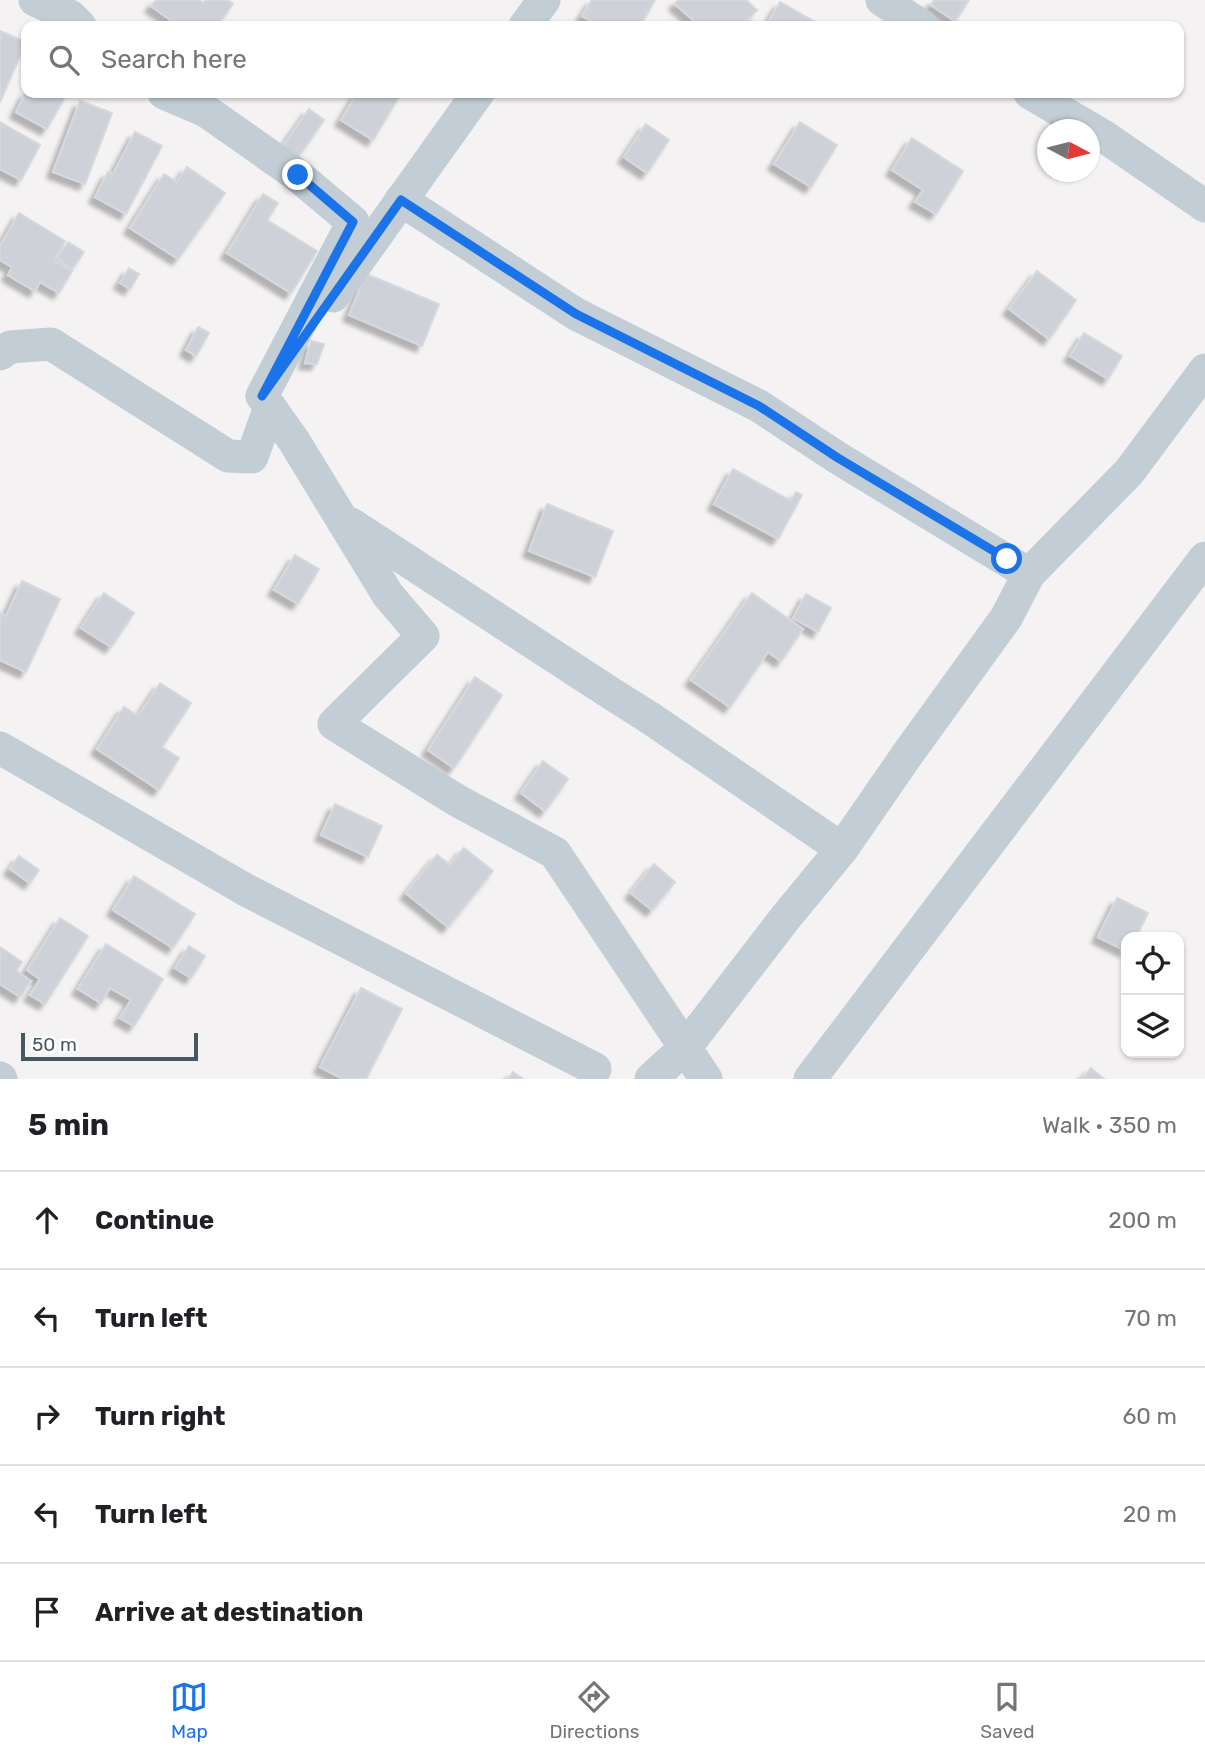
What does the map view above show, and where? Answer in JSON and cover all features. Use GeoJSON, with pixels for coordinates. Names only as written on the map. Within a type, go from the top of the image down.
{"type":"FeatureCollection","features":[{"type":"Feature","properties":{"kind":"street"},"geometry":{"type":"LineString","coordinates":[[35,0],[70,16],[75,21]]}},
{"type":"Feature","properties":{"kind":"street"},"geometry":{"type":"LineString","coordinates":[[529,21],[544,0]]}},
{"type":"Feature","properties":{"kind":"street"},"geometry":{"type":"LineString","coordinates":[[882,0],[914,21]]}},
{"type":"Feature","properties":{"kind":"street"},"geometry":{"type":"LineString","coordinates":[[0,354],[10,347],[51,344],[228,456],[252,457],[266,401],[353,222],[298,175],[206,111],[176,98]]}},
{"type":"Feature","properties":{"kind":"street"},"geometry":{"type":"LineString","coordinates":[[266,401],[401,200],[474,98]]}},
{"type":"Feature","properties":{"kind":"street"},"geometry":{"type":"LineString","coordinates":[[1039,98],[1105,137],[1205,206]]}},
{"type":"Feature","properties":{"kind":"street"},"geometry":{"type":"LineString","coordinates":[[401,200],[576,314],[759,406],[838,458],[1029,574]]}},
{"type":"Feature","properties":{"kind":"street"},"geometry":{"type":"LineString","coordinates":[[651,1079],[685,1048],[842,849],[1006,618],[1029,574],[1129,472],[1205,370]]}},
{"type":"Feature","properties":{"kind":"street"},"geometry":{"type":"LineString","coordinates":[[266,401],[294,441],[388,595],[423,636],[334,724],[457,801],[555,853],[706,1079]]}},
{"type":"Feature","properties":{"kind":"street"},"geometry":{"type":"LineString","coordinates":[[342,518],[650,718],[842,849]]}},
{"type":"Feature","properties":{"kind":"street"},"geometry":{"type":"LineString","coordinates":[[810,1079],[1205,558]]}},
{"type":"Feature","properties":{"kind":"street"},"geometry":{"type":"LineString","coordinates":[[0,748],[246,890],[594,1069]]}},
{"type":"Feature","properties":{"kind":"building"},"geometry":{"type":"Polygon","coordinates":[[[156,0],[199,0],[203,3],[206,0],[228,0],[233,4],[221,21],[172,21],[151,6],[156,0]]]}},
{"type":"Feature","properties":{"kind":"building"},"geometry":{"type":"Polygon","coordinates":[[[592,0],[655,0],[643,21],[590,21],[582,16],[592,0]]]}},
{"type":"Feature","properties":{"kind":"building"},"geometry":{"type":"Polygon","coordinates":[[[678,0],[746,0],[757,10],[747,21],[694,21],[675,4],[678,0]]]}},
{"type":"Feature","properties":{"kind":"building"},"geometry":{"type":"Polygon","coordinates":[[[934,0],[969,0],[955,21],[931,5],[934,0]]]}},
{"type":"Feature","properties":{"kind":"building"},"geometry":{"type":"Polygon","coordinates":[[[780,2],[813,21],[769,21],[780,2]]]}},
{"type":"Feature","properties":{"kind":"building"},"geometry":{"type":"Polygon","coordinates":[[[0,31],[21,40],[21,54],[0,102],[0,31]]]}},
{"type":"Feature","properties":{"kind":"building"},"geometry":{"type":"Polygon","coordinates":[[[23,98],[64,98],[47,129],[16,112],[23,98]]]}},
{"type":"Feature","properties":{"kind":"building"},"geometry":{"type":"Polygon","coordinates":[[[354,98],[398,98],[373,140],[341,120],[354,98]]]}},
{"type":"Feature","properties":{"kind":"building"},"geometry":{"type":"Polygon","coordinates":[[[80,101],[112,113],[85,184],[53,172],[80,101]]]}},
{"type":"Feature","properties":{"kind":"building"},"geometry":{"type":"Polygon","coordinates":[[[309,109],[324,120],[298,157],[283,146],[309,109]]]}},
{"type":"Feature","properties":{"kind":"building"},"geometry":{"type":"Polygon","coordinates":[[[0,122],[40,145],[21,180],[0,169],[0,122]]]}},
{"type":"Feature","properties":{"kind":"building"},"geometry":{"type":"Polygon","coordinates":[[[800,122],[837,145],[811,187],[774,164],[800,122]]]}},
{"type":"Feature","properties":{"kind":"building"},"geometry":{"type":"Polygon","coordinates":[[[646,124],[669,140],[647,173],[624,157],[646,124]]]}},
{"type":"Feature","properties":{"kind":"building"},"geometry":{"type":"Polygon","coordinates":[[[135,132],[162,146],[126,214],[95,197],[108,172],[113,174],[135,132]]]}},
{"type":"Feature","properties":{"kind":"building"},"geometry":{"type":"Polygon","coordinates":[[[912,138],[963,171],[936,214],[915,202],[923,190],[892,170],[912,138]]]}},
{"type":"Feature","properties":{"kind":"building"},"geometry":{"type":"Polygon","coordinates":[[[187,167],[225,193],[178,259],[130,228],[164,174],[177,182],[187,167]]]}},
{"type":"Feature","properties":{"kind":"building"},"geometry":{"type":"Polygon","coordinates":[[[263,194],[278,203],[267,220],[317,251],[291,293],[227,253],[263,194]]]}},
{"type":"Feature","properties":{"kind":"building"},"geometry":{"type":"Polygon","coordinates":[[[19,213],[65,241],[54,260],[72,271],[59,293],[40,282],[35,291],[8,275],[12,267],[0,260],[0,246],[19,213]]]}},
{"type":"Feature","properties":{"kind":"building"},"geometry":{"type":"Polygon","coordinates":[[[68,242],[84,252],[72,269],[57,258],[68,242]]]}},
{"type":"Feature","properties":{"kind":"building"},"geometry":{"type":"Polygon","coordinates":[[[129,268],[139,274],[130,289],[120,283],[129,268]]]}},
{"type":"Feature","properties":{"kind":"building"},"geometry":{"type":"Polygon","coordinates":[[[1037,271],[1076,300],[1049,339],[1009,309],[1037,271]]]}},
{"type":"Feature","properties":{"kind":"building"},"geometry":{"type":"Polygon","coordinates":[[[366,274],[439,304],[422,346],[349,315],[366,274]]]}},
{"type":"Feature","properties":{"kind":"building"},"geometry":{"type":"Polygon","coordinates":[[[198,327],[209,333],[196,356],[186,350],[198,327]]]}},
{"type":"Feature","properties":{"kind":"building"},"geometry":{"type":"Polygon","coordinates":[[[1084,333],[1122,356],[1108,379],[1070,356],[1084,333]]]}},
{"type":"Feature","properties":{"kind":"building"},"geometry":{"type":"Polygon","coordinates":[[[311,341],[324,344],[317,364],[305,363],[311,341]]]}},
{"type":"Feature","properties":{"kind":"building"},"geometry":{"type":"Polygon","coordinates":[[[733,469],[791,501],[796,492],[802,495],[778,539],[714,504],[733,469]]]}},
{"type":"Feature","properties":{"kind":"building"},"geometry":{"type":"Polygon","coordinates":[[[547,504],[613,531],[595,577],[529,551],[547,504]]]}},
{"type":"Feature","properties":{"kind":"building"},"geometry":{"type":"Polygon","coordinates":[[[295,555],[319,569],[298,604],[274,590],[295,555]]]}},
{"type":"Feature","properties":{"kind":"building"},"geometry":{"type":"Polygon","coordinates":[[[22,581],[60,599],[26,672],[0,660],[0,613],[6,616],[22,581]]]}},
{"type":"Feature","properties":{"kind":"building"},"geometry":{"type":"Polygon","coordinates":[[[104,593],[134,613],[111,647],[81,628],[104,593]]]}},
{"type":"Feature","properties":{"kind":"building"},"geometry":{"type":"Polygon","coordinates":[[[752,593],[803,629],[781,661],[768,652],[730,707],[691,680],[752,593]]]}},
{"type":"Feature","properties":{"kind":"building"},"geometry":{"type":"Polygon","coordinates":[[[806,594],[831,608],[818,632],[793,618],[806,594]]]}},
{"type":"Feature","properties":{"kind":"building"},"geometry":{"type":"Polygon","coordinates":[[[475,677],[502,695],[454,768],[428,750],[475,677]]]}},
{"type":"Feature","properties":{"kind":"building"},"geometry":{"type":"Polygon","coordinates":[[[160,683],[191,703],[162,747],[179,758],[159,790],[97,749],[124,707],[138,716],[160,683]]]}},
{"type":"Feature","properties":{"kind":"building"},"geometry":{"type":"Polygon","coordinates":[[[543,761],[568,779],[545,811],[521,793],[543,761]]]}},
{"type":"Feature","properties":{"kind":"building"},"geometry":{"type":"Polygon","coordinates":[[[335,804],[382,826],[368,857],[321,835],[335,804]]]}},
{"type":"Feature","properties":{"kind":"building"},"geometry":{"type":"Polygon","coordinates":[[[464,848],[493,871],[448,927],[406,893],[437,855],[450,865],[464,848]]]}},
{"type":"Feature","properties":{"kind":"building"},"geometry":{"type":"Polygon","coordinates":[[[19,856],[39,870],[30,883],[10,869],[19,856]]]}},
{"type":"Feature","properties":{"kind":"building"},"geometry":{"type":"Polygon","coordinates":[[[654,864],[675,882],[652,910],[631,893],[654,864]]]}},
{"type":"Feature","properties":{"kind":"building"},"geometry":{"type":"Polygon","coordinates":[[[134,876],[195,914],[173,948],[113,910],[134,876]]]}},
{"type":"Feature","properties":{"kind":"building"},"geometry":{"type":"Polygon","coordinates":[[[1117,898],[1148,913],[1138,932],[1121,932],[1121,948],[1098,937],[1117,898]]]}},
{"type":"Feature","properties":{"kind":"building"},"geometry":{"type":"Polygon","coordinates":[[[60,918],[88,936],[45,1004],[30,995],[40,979],[27,970],[60,918]]]}},
{"type":"Feature","properties":{"kind":"building"},"geometry":{"type":"Polygon","coordinates":[[[106,944],[163,979],[134,1026],[120,1018],[131,1000],[110,988],[101,1003],[78,989],[106,944]]]}},
{"type":"Feature","properties":{"kind":"building"},"geometry":{"type":"Polygon","coordinates":[[[189,946],[205,956],[191,978],[175,968],[189,946]]]}},
{"type":"Feature","properties":{"kind":"building"},"geometry":{"type":"Polygon","coordinates":[[[0,947],[22,962],[16,971],[31,981],[20,997],[0,984],[0,947]]]}},
{"type":"Feature","properties":{"kind":"building"},"geometry":{"type":"Polygon","coordinates":[[[361,988],[402,1009],[366,1079],[343,1079],[320,1067],[361,988]]]}},
{"type":"Feature","properties":{"kind":"building"},"geometry":{"type":"Polygon","coordinates":[[[1091,1068],[1104,1079],[1082,1079],[1091,1068]]]}},
{"type":"Feature","properties":{"kind":"building"},"geometry":{"type":"Polygon","coordinates":[[[513,1072],[523,1079],[508,1079],[513,1072]]]}},
{"type":"Feature","properties":{"kind":"route"},"geometry":{"type":"LineString","coordinates":[[298,175],[353,222],[262,396],[401,200],[576,314],[759,406],[838,458],[1007,559]]}}]}
